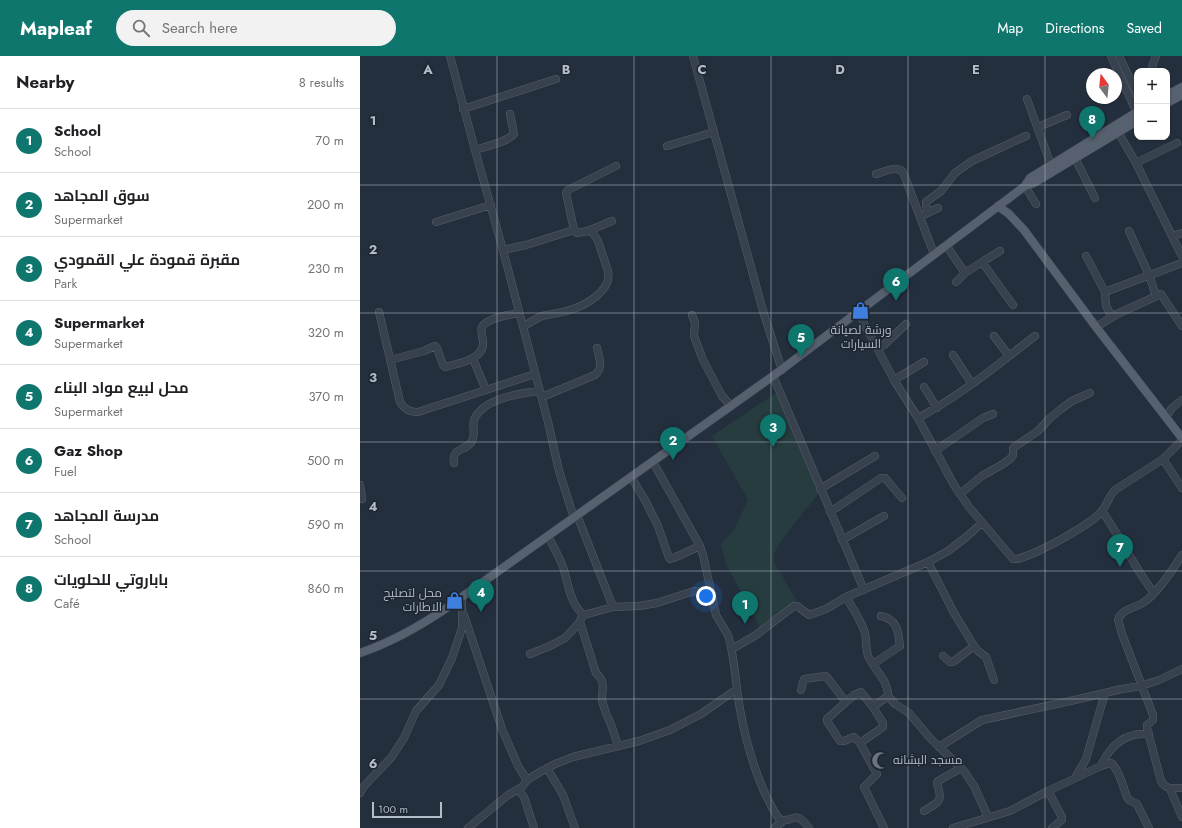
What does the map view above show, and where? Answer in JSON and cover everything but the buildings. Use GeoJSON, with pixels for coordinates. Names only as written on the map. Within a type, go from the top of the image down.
{"type":"FeatureCollection","features":[{"type":"Feature","properties":{"kind":"main road"},"geometry":{"type":"LineString","coordinates":[[1170,93],[1182,87]]}},
{"type":"Feature","properties":{"kind":"main road"},"geometry":{"type":"LineString","coordinates":[[1170,101],[1182,95]]}},
{"type":"Feature","properties":{"kind":"main road"},"geometry":{"type":"LineString","coordinates":[[1025,186],[1030,178],[1134,115]]}},
{"type":"Feature","properties":{"kind":"main road"},"geometry":{"type":"LineString","coordinates":[[360,653],[385,644],[435,616],[782,370],[1025,186],[1034,183],[1134,123]]}},
{"type":"Feature","properties":{"kind":"main road"},"geometry":{"type":"LineString","coordinates":[[1010,197],[1012,216]]}},
{"type":"Feature","properties":{"kind":"main road"},"geometry":{"type":"LineString","coordinates":[[998,206],[1012,216],[1024,230],[1182,439]]}},
{"type":"Feature","properties":{"kind":"street"},"geometry":{"type":"LineString","coordinates":[[450,56],[463,109],[491,205],[536,374],[560,471],[575,516],[613,607]]}},
{"type":"Feature","properties":{"kind":"street"},"geometry":{"type":"LineString","coordinates":[[693,56],[763,310],[782,370]]}},
{"type":"Feature","properties":{"kind":"street"},"geometry":{"type":"LineString","coordinates":[[1111,56],[1134,106]]}},
{"type":"Feature","properties":{"kind":"street"},"geometry":{"type":"LineString","coordinates":[[1119,56],[1134,88]]}},
{"type":"Feature","properties":{"kind":"street"},"geometry":{"type":"LineString","coordinates":[[1152,67],[1156,56]]}},
{"type":"Feature","properties":{"kind":"street"},"geometry":{"type":"LineString","coordinates":[[463,109],[556,79]]}},
{"type":"Feature","properties":{"kind":"street"},"geometry":{"type":"LineString","coordinates":[[1027,100],[1051,165]]}},
{"type":"Feature","properties":{"kind":"street"},"geometry":{"type":"LineString","coordinates":[[475,150],[512,137],[514,134],[510,114]]}},
{"type":"Feature","properties":{"kind":"street"},"geometry":{"type":"LineString","coordinates":[[1038,127],[1067,115]]}},
{"type":"Feature","properties":{"kind":"street"},"geometry":{"type":"LineString","coordinates":[[667,146],[714,132]]}},
{"type":"Feature","properties":{"kind":"street"},"geometry":{"type":"LineString","coordinates":[[1118,132],[1136,163],[1182,256]]}},
{"type":"Feature","properties":{"kind":"street"},"geometry":{"type":"LineString","coordinates":[[928,212],[926,202],[941,192],[955,173],[972,161],[1026,136]]}},
{"type":"Feature","properties":{"kind":"street"},"geometry":{"type":"LineString","coordinates":[[1136,163],[1177,143]]}},
{"type":"Feature","properties":{"kind":"street"},"geometry":{"type":"LineString","coordinates":[[1075,158],[1095,198]]}},
{"type":"Feature","properties":{"kind":"street"},"geometry":{"type":"LineString","coordinates":[[612,221],[588,231],[578,233],[574,230],[566,192],[616,166]]}},
{"type":"Feature","properties":{"kind":"street"},"geometry":{"type":"LineString","coordinates":[[876,174],[896,169],[902,171],[934,254]]}},
{"type":"Feature","properties":{"kind":"street"},"geometry":{"type":"LineString","coordinates":[[1025,186],[1036,204]]}},
{"type":"Feature","properties":{"kind":"street"},"geometry":{"type":"LineString","coordinates":[[436,222],[491,205]]}},
{"type":"Feature","properties":{"kind":"street"},"geometry":{"type":"LineString","coordinates":[[920,216],[938,208]]}},
{"type":"Feature","properties":{"kind":"street"},"geometry":{"type":"LineString","coordinates":[[503,250],[540,242],[574,230]]}},
{"type":"Feature","properties":{"kind":"street"},"geometry":{"type":"LineString","coordinates":[[523,327],[537,318],[570,310],[579,306],[594,298],[605,287],[609,276],[608,271],[598,241],[593,234],[588,231]]}},
{"type":"Feature","properties":{"kind":"street"},"geometry":{"type":"LineString","coordinates":[[1128,231],[1150,275],[1156,296]]}},
{"type":"Feature","properties":{"kind":"street"},"geometry":{"type":"LineString","coordinates":[[1172,236],[1182,233]]}},
{"type":"Feature","properties":{"kind":"street"},"geometry":{"type":"LineString","coordinates":[[946,245],[965,273]]}},
{"type":"Feature","properties":{"kind":"street"},"geometry":{"type":"LineString","coordinates":[[956,282],[965,273],[1000,251]]}},
{"type":"Feature","properties":{"kind":"street"},"geometry":{"type":"LineString","coordinates":[[1086,256],[1105,292],[1106,306],[1112,317]]}},
{"type":"Feature","properties":{"kind":"street"},"geometry":{"type":"LineString","coordinates":[[982,262],[1013,305]]}},
{"type":"Feature","properties":{"kind":"street"},"geometry":{"type":"LineString","coordinates":[[1105,292],[1182,263]]}},
{"type":"Feature","properties":{"kind":"street"},"geometry":{"type":"LineString","coordinates":[[1096,327],[1112,317],[1161,294],[1182,326]]}},
{"type":"Feature","properties":{"kind":"street"},"geometry":{"type":"LineString","coordinates":[[379,312],[400,402],[404,408],[413,412],[418,412],[536,374]]}},
{"type":"Feature","properties":{"kind":"street"},"geometry":{"type":"LineString","coordinates":[[858,312],[894,380],[918,418],[935,451],[968,507],[1012,558],[1017,559],[1027,556],[1075,532],[1091,521],[1102,511],[1110,495],[1115,490],[1163,459],[1182,439]]}},
{"type":"Feature","properties":{"kind":"street"},"geometry":{"type":"LineString","coordinates":[[390,360],[424,351],[435,346],[443,365],[445,366],[473,359],[483,346],[484,343],[481,331],[485,324],[498,317],[519,313]]}},
{"type":"Feature","properties":{"kind":"street"},"geometry":{"type":"LineString","coordinates":[[692,315],[695,323],[694,336],[702,360],[722,396],[731,406]]}},
{"type":"Feature","properties":{"kind":"street"},"geometry":{"type":"LineString","coordinates":[[878,349],[906,324]]}},
{"type":"Feature","properties":{"kind":"street"},"geometry":{"type":"LineString","coordinates":[[994,336],[1009,356]]}},
{"type":"Feature","properties":{"kind":"street"},"geometry":{"type":"LineString","coordinates":[[918,418],[937,408],[972,384],[1035,336]]}},
{"type":"Feature","properties":{"kind":"street"},"geometry":{"type":"LineString","coordinates":[[454,463],[454,455],[456,452],[468,446],[472,442],[475,435],[473,425],[474,421],[482,409],[490,404],[524,393],[541,394],[595,375],[600,369],[601,364],[597,348]]}},
{"type":"Feature","properties":{"kind":"street"},"geometry":{"type":"LineString","coordinates":[[953,355],[972,384]]}},
{"type":"Feature","properties":{"kind":"street"},"geometry":{"type":"LineString","coordinates":[[473,359],[486,390]]}},
{"type":"Feature","properties":{"kind":"street"},"geometry":{"type":"LineString","coordinates":[[894,380],[924,362]]}},
{"type":"Feature","properties":{"kind":"street"},"geometry":{"type":"LineString","coordinates":[[773,376],[864,590]]}},
{"type":"Feature","properties":{"kind":"street"},"geometry":{"type":"LineString","coordinates":[[924,387],[937,408]]}},
{"type":"Feature","properties":{"kind":"street"},"geometry":{"type":"LineString","coordinates":[[960,494],[982,476],[1003,464],[1013,455],[1013,448],[1038,431],[1054,414],[1072,401],[1090,393]]}},
{"type":"Feature","properties":{"kind":"street"},"geometry":{"type":"LineString","coordinates":[[1166,417],[1172,408],[1182,400]]}},
{"type":"Feature","properties":{"kind":"street"},"geometry":{"type":"LineString","coordinates":[[935,451],[983,418],[993,414]]}},
{"type":"Feature","properties":{"kind":"street"},"geometry":{"type":"LineString","coordinates":[[820,489],[875,456]]}},
{"type":"Feature","properties":{"kind":"street"},"geometry":{"type":"LineString","coordinates":[[1163,459],[1182,488]]}},
{"type":"Feature","properties":{"kind":"street"},"geometry":{"type":"LineString","coordinates":[[653,462],[700,546],[716,615],[728,635],[732,650],[744,729],[754,767],[778,817],[780,820],[785,820]]}},
{"type":"Feature","properties":{"kind":"street"},"geometry":{"type":"LineString","coordinates":[[631,477],[658,526],[670,559],[700,546]]}},
{"type":"Feature","properties":{"kind":"street"},"geometry":{"type":"LineString","coordinates":[[830,512],[881,478],[885,478],[902,498]]}},
{"type":"Feature","properties":{"kind":"street"},"geometry":{"type":"LineString","coordinates":[[360,485],[362,500]]}},
{"type":"Feature","properties":{"kind":"street"},"geometry":{"type":"LineString","coordinates":[[1102,511],[1114,527],[1142,577],[1154,593]]}},
{"type":"Feature","properties":{"kind":"street"},"geometry":{"type":"LineString","coordinates":[[842,540],[884,516]]}},
{"type":"Feature","properties":{"kind":"street"},"geometry":{"type":"LineString","coordinates":[[732,650],[756,635],[794,606],[797,606],[810,615],[826,609],[846,597],[928,562],[954,546],[982,523]]}},
{"type":"Feature","properties":{"kind":"street"},"geometry":{"type":"LineString","coordinates":[[548,536],[562,565],[574,603],[584,615]]}},
{"type":"Feature","properties":{"kind":"street"},"geometry":{"type":"LineString","coordinates":[[1182,557],[1154,593],[1144,602],[1126,610],[1119,616],[1118,619],[1122,634],[1153,717],[1153,720],[1147,725],[1161,780],[1163,785],[1170,789],[1182,788]]}},
{"type":"Feature","properties":{"kind":"street"},"geometry":{"type":"LineString","coordinates":[[928,562],[954,613],[974,646],[986,657],[994,680]]}},
{"type":"Feature","properties":{"kind":"street"},"geometry":{"type":"LineString","coordinates":[[530,654],[565,638],[580,622],[584,615],[613,607],[639,606],[657,603],[694,591],[711,593]]}},
{"type":"Feature","properties":{"kind":"street"},"geometry":{"type":"LineString","coordinates":[[360,793],[364,786],[391,758],[404,738],[416,711],[439,685],[452,658],[462,628],[462,597]]}},
{"type":"Feature","properties":{"kind":"street"},"geometry":{"type":"LineString","coordinates":[[846,597],[862,624],[867,654],[886,685],[888,696],[895,704],[909,713],[939,747],[961,768],[974,786],[988,817]]}},
{"type":"Feature","properties":{"kind":"street"},"geometry":{"type":"LineString","coordinates":[[462,609],[502,729],[518,766],[527,780]]}},
{"type":"Feature","properties":{"kind":"street"},"geometry":{"type":"LineString","coordinates":[[873,664],[900,646],[896,625],[889,618],[881,616]]}},
{"type":"Feature","properties":{"kind":"street"},"geometry":{"type":"LineString","coordinates":[[580,622],[596,673],[603,682],[602,698],[605,711],[618,746]]}},
{"type":"Feature","properties":{"kind":"street"},"geometry":{"type":"LineString","coordinates":[[943,656],[950,662],[954,662],[974,646]]}},
{"type":"Feature","properties":{"kind":"street"},"geometry":{"type":"LineString","coordinates":[[939,747],[982,720],[1129,687],[1141,686],[1159,680],[1182,669]]}},
{"type":"Feature","properties":{"kind":"street"},"geometry":{"type":"LineString","coordinates":[[801,690],[804,679],[826,676],[846,702]]}},
{"type":"Feature","properties":{"kind":"street"},"geometry":{"type":"LineString","coordinates":[[468,828],[508,795],[518,790],[527,780],[547,768],[573,757],[650,738],[681,725],[701,714],[737,689]]}},
{"type":"Feature","properties":{"kind":"street"},"geometry":{"type":"LineString","coordinates":[[860,743],[883,726],[883,723],[873,707],[861,692],[854,695],[827,719],[827,721],[840,741],[854,737],[860,743],[877,774],[864,787],[884,828]]}},
{"type":"Feature","properties":{"kind":"street"},"geometry":{"type":"LineString","coordinates":[[1075,778],[1086,759],[1105,693]]}},
{"type":"Feature","properties":{"kind":"street"},"geometry":{"type":"LineString","coordinates":[[873,707],[888,696]]}},
{"type":"Feature","properties":{"kind":"street"},"geometry":{"type":"LineString","coordinates":[[1101,766],[1110,750],[1123,739],[1138,734],[1149,734]]}},
{"type":"Feature","properties":{"kind":"street"},"geometry":{"type":"LineString","coordinates":[[953,828],[1010,811],[1075,778],[1110,763],[1113,764],[1128,800],[1137,804],[1149,828]]}},
{"type":"Feature","properties":{"kind":"street"},"geometry":{"type":"LineString","coordinates":[[547,768],[563,795],[575,828]]}},
{"type":"Feature","properties":{"kind":"street"},"geometry":{"type":"LineString","coordinates":[[924,811],[936,804],[940,799],[937,783],[938,781],[961,768]]}},
{"type":"Feature","properties":{"kind":"street"},"geometry":{"type":"LineString","coordinates":[[1170,789],[1182,817]]}},
{"type":"Feature","properties":{"kind":"street"},"geometry":{"type":"LineString","coordinates":[[518,790],[524,797],[534,828]]}},
{"type":"Feature","properties":{"kind":"street"},"geometry":{"type":"LineString","coordinates":[[1048,791],[1062,817],[1062,820],[1052,828]]}},
{"type":"Feature","properties":{"kind":"street"},"geometry":{"type":"LineString","coordinates":[[774,828],[785,820],[795,817],[800,818],[809,828]]}},
{"type":"Feature","properties":{"kind":"green space"},"geometry":{"type":"Polygon","coordinates":[[[776,393],[820,492],[789,530],[775,551],[774,562],[797,601],[760,628],[725,562],[721,544],[735,528],[748,500],[712,436],[776,393]]]}},
{"type":"Feature","properties":{"kind":"place","name":"باباروتي للحلويات"},"geometry":{"type":"Point","coordinates":[1092,139]}},
{"type":"Feature","properties":{"kind":"place","name":"Gaz Shop"},"geometry":{"type":"Point","coordinates":[896,301]}},
{"type":"Feature","properties":{"kind":"place","name":"ورشة لصيانة السيارات"},"geometry":{"type":"Point","coordinates":[861,311]}},
{"type":"Feature","properties":{"kind":"place","name":"محل لبيع مواد البناء"},"geometry":{"type":"Point","coordinates":[801,357]}},
{"type":"Feature","properties":{"kind":"place","name":"مقبرة قمودة علي القمودي"},"geometry":{"type":"Point","coordinates":[773,447]}},
{"type":"Feature","properties":{"kind":"place","name":"سوق المجاهد"},"geometry":{"type":"Point","coordinates":[673,460]}},
{"type":"Feature","properties":{"kind":"place","name":"مدرسة المجاهد"},"geometry":{"type":"Point","coordinates":[1120,567]}},
{"type":"Feature","properties":{"kind":"place","name":"محل لتصليح الاطارات"},"geometry":{"type":"Point","coordinates":[455,600]}},
{"type":"Feature","properties":{"kind":"place","name":"Supermarket"},"geometry":{"type":"Point","coordinates":[481,612]}},
{"type":"Feature","properties":{"kind":"place","name":"School"},"geometry":{"type":"Point","coordinates":[745,624]}},
{"type":"Feature","properties":{"kind":"place","name":"مسجد البشانه"},"geometry":{"type":"Point","coordinates":[880,760]}}]}
